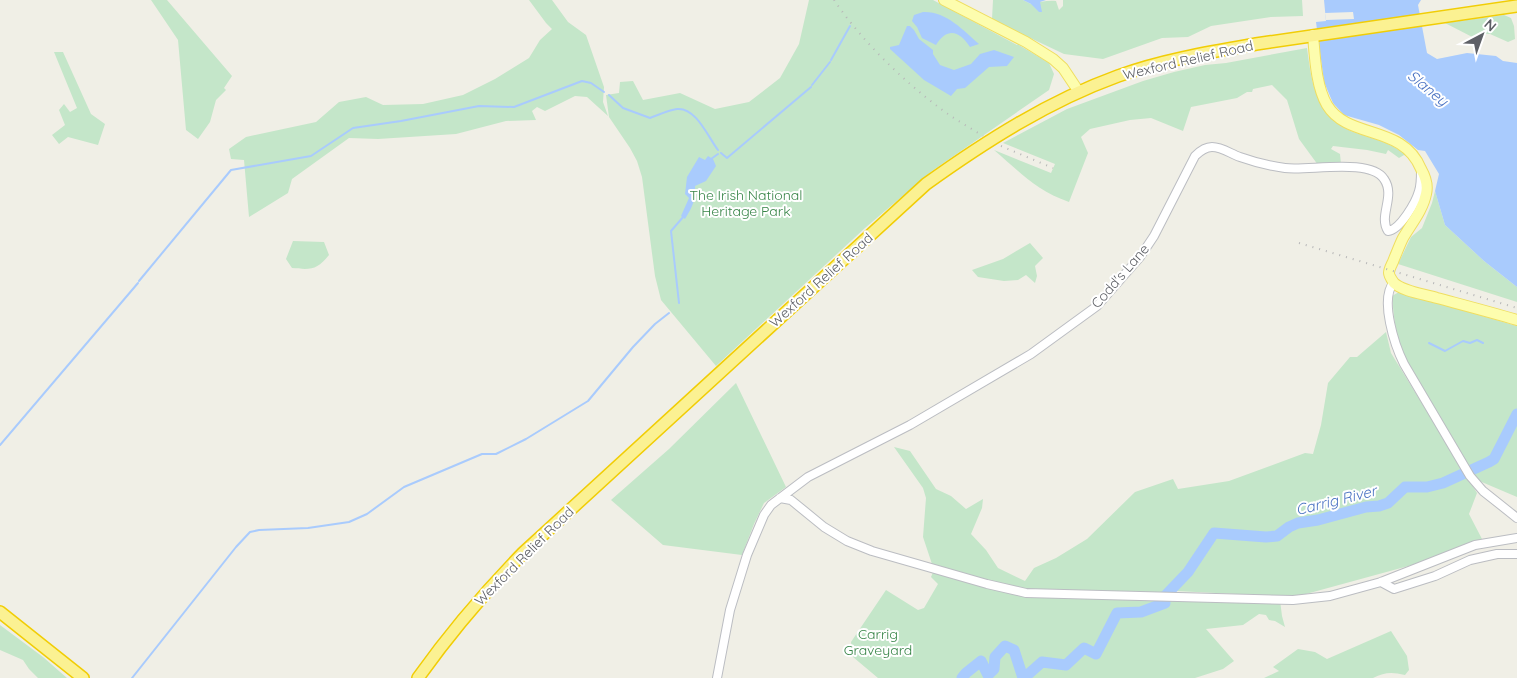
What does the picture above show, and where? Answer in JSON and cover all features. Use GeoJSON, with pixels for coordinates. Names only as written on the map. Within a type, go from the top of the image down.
{"type":"FeatureCollection","features":[{"type":"Feature","properties":{"kind":"highway","name":"Wexford Relief Road"},"geometry":{"type":"LineString","coordinates":[[418,678],[445,640],[483,595],[523,553],[926,184],[1014,124],[1079,92],[1120,76],[1161,64],[1225,49],[1517,6]]}},
{"type":"Feature","properties":{"kind":"highway"},"geometry":{"type":"LineString","coordinates":[[0,612],[83,678]]}},
{"type":"Feature","properties":{"kind":"main road"},"geometry":{"type":"LineString","coordinates":[[944,0],[1026,42],[1052,59],[1063,68],[1079,92]]}},
{"type":"Feature","properties":{"kind":"main road"},"geometry":{"type":"LineString","coordinates":[[1315,35],[1322,94],[1331,110],[1346,123],[1399,143],[1414,156],[1422,169],[1426,182],[1426,194],[1421,208],[1403,238],[1391,267],[1389,274],[1394,282],[1399,286],[1417,292],[1517,320]]}},
{"type":"Feature","properties":{"kind":"street","name":"Codd's Lane"},"geometry":{"type":"LineString","coordinates":[[780,498],[808,477],[910,425],[1031,354],[1097,306],[1145,250],[1196,156],[1202,149],[1213,147],[1240,157],[1284,168],[1306,169],[1346,166],[1374,170],[1384,179],[1388,189],[1385,225],[1388,231],[1395,228],[1416,200],[1422,169]]}},
{"type":"Feature","properties":{"kind":"street"},"geometry":{"type":"LineString","coordinates":[[1394,282],[1390,286],[1389,311],[1396,348],[1470,476],[1483,491],[1517,518]]}},
{"type":"Feature","properties":{"kind":"street"},"geometry":{"type":"LineString","coordinates":[[717,678],[730,610],[747,555],[764,515],[770,505],[780,498],[791,500],[824,527],[847,541],[872,551],[987,584],[1026,592],[1293,600],[1330,596],[1381,582],[1475,545],[1517,538]]}},
{"type":"Feature","properties":{"kind":"street"},"geometry":{"type":"LineString","coordinates":[[1381,582],[1394,589],[1435,576],[1470,560],[1497,554],[1517,554]]}},
{"type":"Feature","properties":{"kind":"green space"},"geometry":{"type":"Polygon","coordinates":[[[151,0],[167,0],[232,76],[224,88],[226,90],[216,100],[210,122],[198,139],[186,130],[178,40],[151,0]]]}},
{"type":"Feature","properties":{"kind":"green space"},"geometry":{"type":"Polygon","coordinates":[[[529,0],[552,0],[568,22],[586,35],[604,87],[603,102],[608,116],[587,97],[575,96],[545,111],[537,107],[532,111],[536,120],[506,121],[456,134],[378,139],[349,138],[292,179],[288,193],[249,217],[244,160],[231,159],[229,149],[246,137],[316,122],[339,102],[366,97],[383,105],[423,104],[463,95],[495,79],[529,58],[540,40],[552,29],[529,0]]]}},
{"type":"Feature","properties":{"kind":"green space","name":"The Irish National Heritage Park"},"geometry":{"type":"Polygon","coordinates":[[[809,0],[933,0],[1017,45],[1023,35],[992,19],[993,0],[1023,0],[1031,4],[1056,1],[1059,10],[1063,6],[1063,0],[1302,0],[1303,16],[1271,17],[1211,26],[1188,37],[1162,38],[1103,59],[1064,54],[1024,35],[1019,45],[1049,63],[1054,74],[1049,90],[932,171],[865,228],[716,366],[661,300],[655,276],[642,177],[630,148],[609,117],[606,95],[619,93],[620,82],[633,81],[643,100],[680,93],[715,109],[749,102],[780,78],[799,44],[809,0]]]}},
{"type":"Feature","properties":{"kind":"green space"},"geometry":{"type":"Polygon","coordinates":[[[1504,15],[1511,18],[1514,26],[1515,39],[1508,42],[1486,34],[1482,42],[1445,23],[1504,15]]]}},
{"type":"Feature","properties":{"kind":"green space"},"geometry":{"type":"Polygon","coordinates":[[[1307,48],[1311,76],[1325,111],[1345,128],[1384,142],[1408,156],[1404,155],[1399,158],[1388,150],[1386,154],[1333,146],[1331,149],[1340,154],[1341,164],[1318,165],[1299,139],[1287,100],[1272,85],[1253,89],[1252,92],[1247,92],[1237,98],[1191,107],[1183,131],[1151,118],[1130,120],[1090,129],[1081,137],[1088,153],[1069,202],[1057,198],[1038,187],[994,150],[1051,173],[1055,164],[1003,143],[1067,109],[1143,81],[1205,65],[1307,48]]]}},
{"type":"Feature","properties":{"kind":"green space"},"geometry":{"type":"Polygon","coordinates":[[[54,52],[63,52],[91,114],[105,124],[98,145],[68,137],[59,144],[52,135],[65,125],[59,110],[64,104],[70,112],[77,108],[54,52]]]}},
{"type":"Feature","properties":{"kind":"green space"},"geometry":{"type":"Polygon","coordinates":[[[1435,191],[1445,225],[1484,261],[1517,287],[1517,302],[1398,264],[1411,237],[1422,228],[1435,191]]]}},
{"type":"Feature","properties":{"kind":"green space"},"geometry":{"type":"Polygon","coordinates":[[[293,241],[324,242],[329,255],[321,264],[313,268],[292,268],[286,259],[293,241]]]}},
{"type":"Feature","properties":{"kind":"green space"},"geometry":{"type":"Polygon","coordinates":[[[1030,243],[1043,258],[1035,266],[1037,276],[1035,283],[1026,275],[1018,280],[1004,281],[978,277],[972,270],[1003,259],[1030,243]]]}},
{"type":"Feature","properties":{"kind":"green space"},"geometry":{"type":"Polygon","coordinates":[[[1399,292],[1517,326],[1517,497],[1477,480],[1405,361],[1397,337],[1392,296],[1399,292]]]}},
{"type":"Feature","properties":{"kind":"green space","name":"Carrig Graveyard"},"geometry":{"type":"Polygon","coordinates":[[[1386,332],[1391,353],[1477,493],[1469,514],[1482,539],[1423,562],[1295,597],[1176,591],[1216,537],[1252,541],[1281,538],[1295,527],[1294,525],[1277,536],[1267,537],[1214,533],[1188,572],[1165,596],[1280,600],[1285,627],[1269,620],[1266,615],[1259,614],[1243,625],[1206,629],[1234,661],[1223,669],[1195,678],[878,678],[853,657],[851,642],[886,590],[918,610],[924,608],[938,584],[931,577],[934,570],[923,537],[926,498],[923,488],[894,447],[910,451],[936,489],[951,496],[966,509],[983,499],[982,508],[971,534],[986,550],[998,568],[1025,581],[1034,568],[1056,558],[1087,539],[1135,492],[1173,479],[1178,489],[1229,481],[1305,453],[1313,454],[1321,425],[1328,383],[1350,357],[1357,357],[1386,332]]]}},
{"type":"Feature","properties":{"kind":"green space"},"geometry":{"type":"Polygon","coordinates":[[[736,383],[786,487],[764,503],[742,555],[663,545],[611,500],[669,449],[736,383]]]}},
{"type":"Feature","properties":{"kind":"green space"},"geometry":{"type":"Polygon","coordinates":[[[0,625],[43,657],[67,678],[38,678],[23,660],[0,650],[0,625]]]}},
{"type":"Feature","properties":{"kind":"green space"},"geometry":{"type":"Polygon","coordinates":[[[1391,631],[1407,656],[1409,670],[1405,675],[1389,673],[1373,678],[1264,678],[1279,671],[1273,667],[1298,649],[1315,652],[1327,659],[1391,631]]]}},
{"type":"Feature","properties":{"kind":"water"},"geometry":{"type":"Polygon","coordinates":[[[1023,0],[1046,0],[1040,2],[1042,12],[1039,12],[1031,4],[1023,0]]]}},
{"type":"Feature","properties":{"kind":"water","name":"Slaney"},"geometry":{"type":"Polygon","coordinates":[[[1324,0],[1421,0],[1418,5],[1427,53],[1437,59],[1467,53],[1496,56],[1503,61],[1517,63],[1517,287],[1484,261],[1445,225],[1435,191],[1439,174],[1425,151],[1418,150],[1399,135],[1379,125],[1344,115],[1333,103],[1324,82],[1316,22],[1326,21],[1324,0]]]}},
{"type":"Feature","properties":{"kind":"water"},"geometry":{"type":"Polygon","coordinates":[[[923,12],[939,15],[954,22],[979,44],[970,47],[962,38],[954,33],[945,35],[936,45],[922,38],[912,21],[914,15],[923,12]]]}},
{"type":"Feature","properties":{"kind":"water"},"geometry":{"type":"Polygon","coordinates":[[[907,26],[910,26],[919,39],[933,50],[933,54],[940,65],[954,70],[971,64],[980,54],[994,50],[1014,57],[1007,66],[989,67],[965,88],[957,89],[951,96],[924,80],[890,49],[890,47],[899,45],[907,26]]]}},
{"type":"Feature","properties":{"kind":"water"},"geometry":{"type":"Polygon","coordinates":[[[708,156],[713,159],[716,166],[706,181],[695,186],[693,204],[685,219],[681,216],[689,198],[685,194],[687,177],[699,157],[705,160],[708,156]]]}},
{"type":"Feature","properties":{"kind":"pier"},"geometry":{"type":"Polygon","coordinates":[[[1353,12],[1354,19],[1326,20],[1325,13],[1353,12]]]}},
{"type":"Feature","properties":{"kind":"waterway"},"geometry":{"type":"LineString","coordinates":[[831,60],[850,26]]}},
{"type":"Feature","properties":{"kind":"waterway"},"geometry":{"type":"LineString","coordinates":[[812,85],[830,62]]}},
{"type":"Feature","properties":{"kind":"waterway"},"geometry":{"type":"LineString","coordinates":[[139,281],[231,170],[311,156],[353,128],[479,106],[514,107],[582,81],[591,83],[604,92]]}},
{"type":"Feature","properties":{"kind":"waterway"},"geometry":{"type":"LineString","coordinates":[[721,153],[727,158],[811,87]]}},
{"type":"Feature","properties":{"kind":"waterway"},"geometry":{"type":"LineString","coordinates":[[609,95],[623,108],[650,118],[677,109],[690,113],[701,124],[718,150]]}},
{"type":"Feature","properties":{"kind":"waterway"},"geometry":{"type":"LineString","coordinates":[[711,159],[718,154]]}},
{"type":"Feature","properties":{"kind":"waterway"},"geometry":{"type":"LineString","coordinates":[[679,303],[671,231],[684,216]]}},
{"type":"Feature","properties":{"kind":"waterway"},"geometry":{"type":"LineString","coordinates":[[0,445],[138,283]]}},
{"type":"Feature","properties":{"kind":"waterway"},"geometry":{"type":"LineString","coordinates":[[132,678],[250,532],[308,528],[349,522],[367,514],[404,487],[482,454],[496,454],[526,439],[588,401],[633,347],[655,324],[669,313]]}},
{"type":"Feature","properties":{"kind":"waterway"},"geometry":{"type":"LineString","coordinates":[[1429,343],[1445,351],[1463,341],[1470,343],[1477,340],[1483,343]]}},
{"type":"Feature","properties":{"kind":"waterway","name":"Carrig River"},"geometry":{"type":"LineString","coordinates":[[1024,678],[1042,662],[1066,665],[1084,648],[1096,654],[1117,613],[1141,612],[1165,603],[1165,596],[1188,572],[1214,533],[1266,537],[1277,536],[1298,523],[1388,503],[1405,487],[1427,487],[1443,483],[1494,459],[1517,414]]}},
{"type":"Feature","properties":{"kind":"waterway","name":"Carrig River"},"geometry":{"type":"LineString","coordinates":[[962,678],[981,661],[988,675],[994,669],[995,657],[1005,646],[1014,650],[1023,678]]}},
{"type":"Feature","properties":{"kind":"railway"},"geometry":{"type":"LineString","coordinates":[[834,0],[869,44],[897,72],[941,109],[983,136]]}},
{"type":"Feature","properties":{"kind":"railway"},"geometry":{"type":"LineString","coordinates":[[1001,146],[1053,168]]}},
{"type":"Feature","properties":{"kind":"railway"},"geometry":{"type":"LineString","coordinates":[[1299,243],[1517,308]]}}]}
